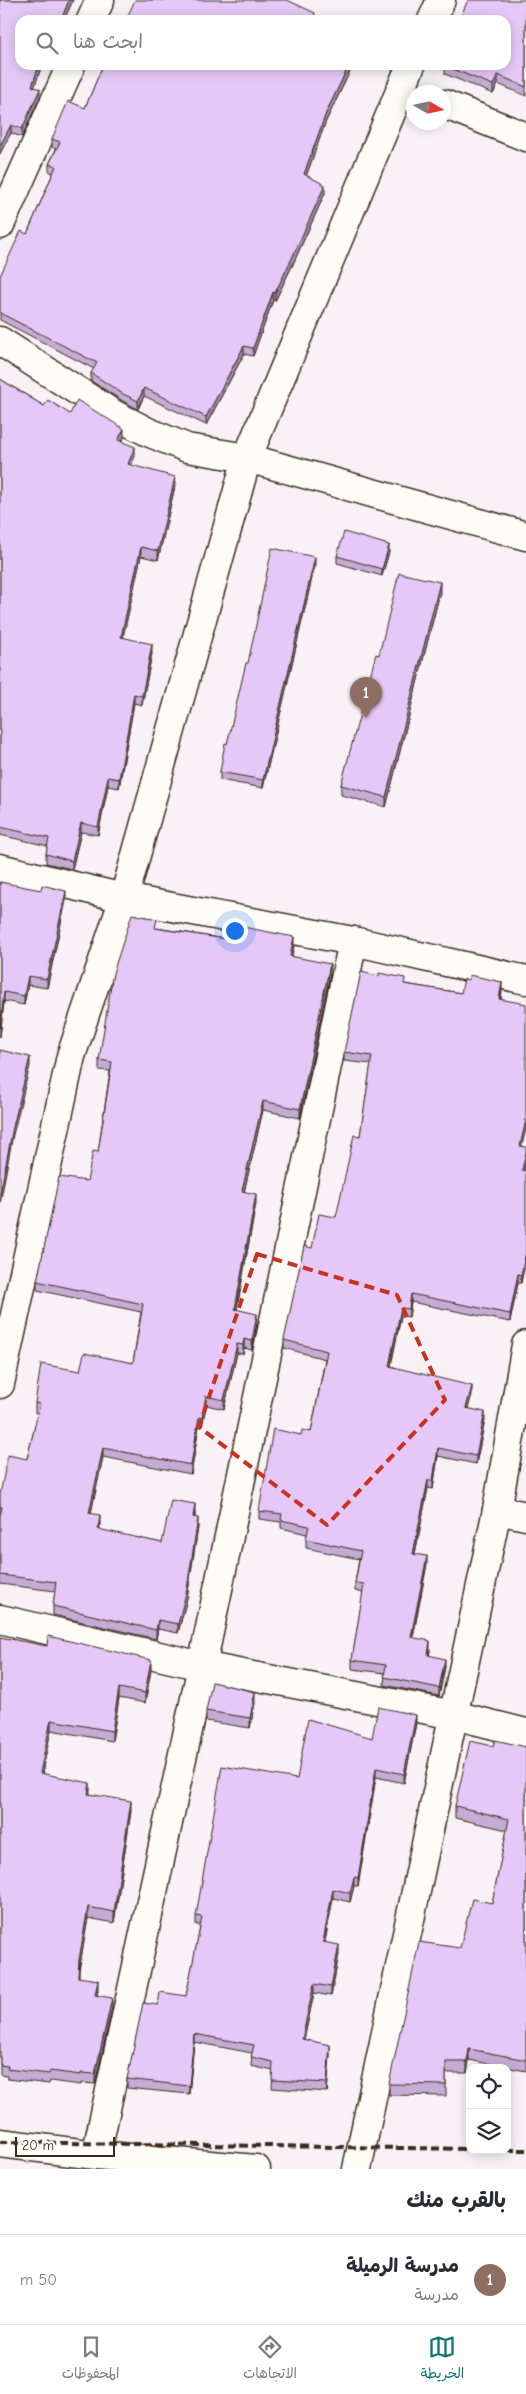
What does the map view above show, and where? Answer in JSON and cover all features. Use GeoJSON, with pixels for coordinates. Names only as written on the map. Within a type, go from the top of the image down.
{"type":"FeatureCollection","features":[{"type":"Feature","properties":{"kind":"street"},"geometry":{"type":"LineString","coordinates":[[93,15],[100,0]]}},
{"type":"Feature","properties":{"kind":"street"},"geometry":{"type":"LineString","coordinates":[[434,15],[441,0]]}},
{"type":"Feature","properties":{"kind":"street"},"geometry":{"type":"LineString","coordinates":[[0,225],[69,70]]}},
{"type":"Feature","properties":{"kind":"street"},"geometry":{"type":"LineString","coordinates":[[0,1384],[9,1304],[71,1056],[124,898],[247,458],[409,81]]}},
{"type":"Feature","properties":{"kind":"street"},"geometry":{"type":"LineString","coordinates":[[451,107],[526,137]]}},
{"type":"Feature","properties":{"kind":"street"},"geometry":{"type":"LineString","coordinates":[[0,340],[115,415],[148,432],[187,448],[247,458],[526,536]]}},
{"type":"Feature","properties":{"kind":"street"},"geometry":{"type":"LineString","coordinates":[[0,868],[124,898],[353,941],[526,980]]}},
{"type":"Feature","properties":{"kind":"street"},"geometry":{"type":"LineString","coordinates":[[96,2155],[202,1666],[353,941]]}},
{"type":"Feature","properties":{"kind":"street"},"geometry":{"type":"LineString","coordinates":[[358,2169],[497,1510],[526,1345]]}},
{"type":"Feature","properties":{"kind":"street"},"geometry":{"type":"LineString","coordinates":[[497,1510],[526,1516]]}},
{"type":"Feature","properties":{"kind":"street"},"geometry":{"type":"LineString","coordinates":[[0,1619],[202,1666],[454,1715],[526,1733]]}},
{"type":"Feature","properties":{"kind":"street"},"geometry":{"type":"LineString","coordinates":[[0,2143],[96,2155],[256,2169]]}},
{"type":"Feature","properties":{"kind":"highlighted area"},"geometry":{"type":"Polygon","coordinates":[[[257,1254],[397,1295],[445,1400],[327,1525],[199,1427],[257,1254]]]}},
{"type":"Feature","properties":{"kind":"building"},"geometry":{"type":"Polygon","coordinates":[[[0,0],[69,0],[63,15],[15,15],[15,70],[37,70],[32,86],[40,89],[22,129],[11,125],[0,146],[0,0]]]}},
{"type":"Feature","properties":{"kind":"building"},"geometry":{"type":"Polygon","coordinates":[[[135,0],[287,0],[315,13],[314,15],[128,15],[135,0]]]}},
{"type":"Feature","properties":{"kind":"building"},"geometry":{"type":"Polygon","coordinates":[[[468,0],[526,0],[526,87],[498,75],[493,85],[455,70],[511,70],[511,15],[461,15],[468,0]]]}},
{"type":"Feature","properties":{"kind":"building"},"geometry":{"type":"Polygon","coordinates":[[[101,70],[347,70],[326,113],[304,174],[325,185],[293,256],[275,293],[273,292],[253,348],[244,346],[206,417],[144,388],[138,401],[123,394],[91,373],[97,363],[0,313],[0,276],[21,231],[27,234],[56,166],[49,164],[60,142],[52,139],[68,101],[85,108],[101,70]]]}},
{"type":"Feature","properties":{"kind":"building"},"geometry":{"type":"Polygon","coordinates":[[[0,379],[44,406],[48,400],[70,414],[77,400],[124,429],[118,440],[135,447],[128,464],[175,477],[158,551],[141,547],[121,637],[152,644],[142,696],[134,694],[119,779],[108,777],[98,827],[81,823],[72,861],[46,854],[49,838],[0,827],[0,379]]]}},
{"type":"Feature","properties":{"kind":"building"},"geometry":{"type":"Polygon","coordinates":[[[344,532],[389,545],[382,569],[337,556],[344,532]]]}},
{"type":"Feature","properties":{"kind":"building"},"geometry":{"type":"Polygon","coordinates":[[[272,548],[315,557],[263,780],[220,772],[225,743],[227,744],[246,663],[248,663],[272,548]]]}},
{"type":"Feature","properties":{"kind":"building"},"geometry":{"type":"Polygon","coordinates":[[[399,573],[440,582],[386,797],[341,785],[376,654],[379,655],[399,573]]]}},
{"type":"Feature","properties":{"kind":"building"},"geometry":{"type":"Polygon","coordinates":[[[0,882],[41,890],[42,885],[66,891],[47,979],[28,976],[24,996],[4,992],[0,1028],[0,882]]]}},
{"type":"Feature","properties":{"kind":"building"},"geometry":{"type":"Polygon","coordinates":[[[132,914],[157,919],[155,928],[225,939],[228,924],[294,937],[290,956],[330,964],[300,1109],[263,1101],[242,1191],[256,1194],[235,1309],[257,1314],[252,1341],[244,1339],[243,1345],[237,1344],[224,1400],[206,1396],[202,1418],[199,1417],[191,1465],[103,1448],[89,1513],[100,1515],[98,1529],[162,1543],[171,1500],[195,1504],[193,1517],[198,1518],[187,1589],[178,1624],[158,1620],[156,1630],[53,1606],[56,1582],[0,1575],[0,1516],[2,1507],[0,1506],[0,1494],[8,1455],[27,1459],[40,1404],[35,1403],[41,1364],[80,1371],[84,1353],[133,1363],[143,1304],[37,1281],[59,1177],[87,1181],[93,1151],[98,1152],[112,1062],[99,1060],[113,973],[132,914]]]}},
{"type":"Feature","properties":{"kind":"building"},"geometry":{"type":"Polygon","coordinates":[[[361,972],[379,976],[379,973],[405,978],[404,984],[461,993],[464,979],[469,980],[469,975],[502,982],[499,999],[526,1004],[526,1120],[520,1146],[526,1147],[522,1170],[526,1171],[526,1252],[521,1275],[518,1274],[510,1314],[411,1294],[409,1309],[401,1308],[389,1366],[472,1386],[466,1408],[485,1412],[476,1456],[438,1448],[433,1480],[428,1480],[413,1554],[427,1556],[411,1637],[430,1641],[428,1655],[445,1659],[439,1688],[384,1677],[386,1665],[352,1660],[364,1584],[355,1583],[361,1551],[306,1539],[309,1526],[281,1520],[282,1514],[259,1511],[273,1429],[301,1435],[302,1430],[311,1432],[327,1351],[284,1340],[304,1246],[312,1248],[319,1214],[336,1217],[354,1135],[360,1136],[372,1056],[344,1052],[361,972]]]}},
{"type":"Feature","properties":{"kind":"building"},"geometry":{"type":"Polygon","coordinates":[[[0,1050],[30,1057],[13,1127],[0,1195],[0,1050]]]}},
{"type":"Feature","properties":{"kind":"building"},"geometry":{"type":"Polygon","coordinates":[[[48,1636],[151,1660],[145,1693],[119,1688],[112,1731],[51,1720],[40,1773],[90,1783],[88,1794],[131,1801],[114,1912],[88,1907],[79,1960],[78,1977],[98,1980],[95,1995],[112,1998],[95,2074],[81,2073],[81,2075],[50,2071],[49,2074],[7,2069],[8,2066],[0,2065],[0,1637],[47,1646],[48,1636]]]}},
{"type":"Feature","properties":{"kind":"building"},"geometry":{"type":"Polygon","coordinates":[[[212,1682],[255,1692],[250,1718],[206,1711],[212,1682]]]}},
{"type":"Feature","properties":{"kind":"building"},"geometry":{"type":"Polygon","coordinates":[[[378,1707],[416,1715],[404,1774],[376,1768],[358,1878],[354,1877],[350,1893],[333,1889],[323,1942],[339,1945],[331,1987],[314,1984],[302,2039],[330,2045],[327,2083],[272,2080],[273,2062],[251,2057],[254,2045],[194,2034],[189,2086],[127,2079],[143,2003],[158,2005],[160,1992],[186,1996],[202,1917],[196,1916],[222,1766],[297,1779],[308,1719],[372,1738],[378,1707]]]}},
{"type":"Feature","properties":{"kind":"building"},"geometry":{"type":"Polygon","coordinates":[[[495,1740],[526,1747],[526,2060],[469,2049],[467,2062],[446,2062],[446,2085],[389,2084],[419,1942],[460,1948],[472,1899],[492,1903],[509,1819],[455,1806],[470,1741],[493,1746],[495,1740]]]}},
{"type":"Feature","properties":{"kind":"railway"},"geometry":{"type":"LineString","coordinates":[[0,2142],[466,2149]]}},
{"type":"Feature","properties":{"kind":"railway"},"geometry":{"type":"LineString","coordinates":[[511,2150],[526,2150]]}},
{"type":"Feature","properties":{"kind":"place","name":"مدرسة الرميلة"},"geometry":{"type":"Point","coordinates":[366,718]}}]}
